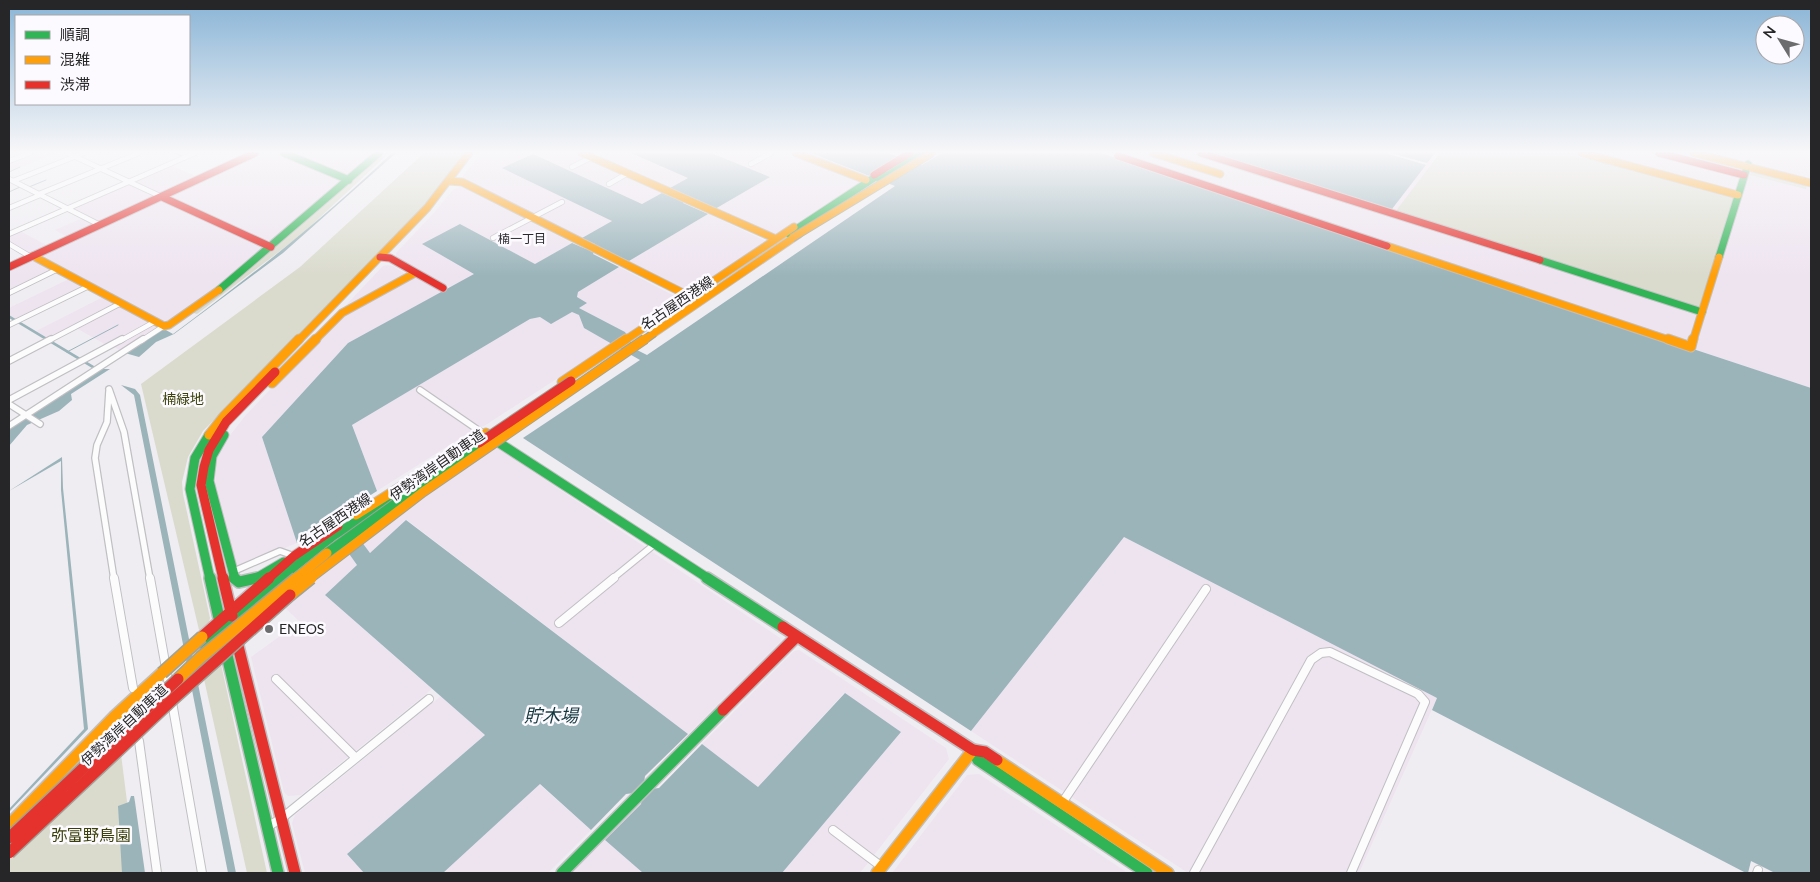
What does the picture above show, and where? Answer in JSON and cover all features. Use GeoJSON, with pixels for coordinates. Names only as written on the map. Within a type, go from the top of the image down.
{"type":"FeatureCollection","features":[{"type":"Feature","properties":{"kind":"main road"},"geometry":{"type":"LineString","coordinates":[[9,266],[168,194]]}},
{"type":"Feature","properties":{"kind":"main road"},"geometry":{"type":"LineString","coordinates":[[32,256],[160,324],[169,325],[226,286],[333,194]]}},
{"type":"Feature","properties":{"kind":"main road"},"geometry":{"type":"LineString","coordinates":[[295,873],[201,486],[200,474],[207,451],[220,430],[440,194]]}},
{"type":"Feature","properties":{"kind":"main road"},"geometry":{"type":"LineString","coordinates":[[485,194],[691,297]]}},
{"type":"Feature","properties":{"kind":"main road"},"geometry":{"type":"LineString","coordinates":[[676,194],[776,239]]}},
{"type":"Feature","properties":{"kind":"main road","name":"名古屋西港線"},"geometry":{"type":"LineString","coordinates":[[232,616],[294,556],[331,534],[419,473],[484,434],[776,239],[851,194]]}},
{"type":"Feature","properties":{"kind":"main road","name":"伊勢湾岸自動車道"},"geometry":{"type":"LineString","coordinates":[[9,838],[201,657],[332,549],[456,458],[762,252],[852,194]]}},
{"type":"Feature","properties":{"kind":"main road","name":"名古屋西港線"},"geometry":{"type":"LineString","coordinates":[[352,520],[493,439],[623,356],[854,194]]}},
{"type":"Feature","properties":{"kind":"main road","name":"伊勢湾岸自動車道"},"geometry":{"type":"LineString","coordinates":[[9,853],[206,666],[341,553],[457,467],[856,194]]}},
{"type":"Feature","properties":{"kind":"main road"},"geometry":{"type":"LineString","coordinates":[[792,238],[864,194]]}},
{"type":"Feature","properties":{"kind":"main road"},"geometry":{"type":"LineString","coordinates":[[1233,194],[1691,346],[1738,195],[1735,194]]}},
{"type":"Feature","properties":{"kind":"main road"},"geometry":{"type":"LineString","coordinates":[[1331,194],[1702,312]]}},
{"type":"Feature","properties":{"kind":"main road"},"geometry":{"type":"LineString","coordinates":[[162,197],[271,247]]}},
{"type":"Feature","properties":{"kind":"main road"},"geometry":{"type":"LineString","coordinates":[[383,257],[443,288]]}},
{"type":"Feature","properties":{"kind":"main road"},"geometry":{"type":"LineString","coordinates":[[278,873],[220,626],[190,489],[190,477],[197,452],[212,429],[383,257]]}},
{"type":"Feature","properties":{"kind":"main road"},"geometry":{"type":"LineString","coordinates":[[294,556],[253,580],[239,582],[234,578],[209,482],[208,467],[220,440],[240,416],[342,312],[415,273]]}},
{"type":"Feature","properties":{"kind":"main road"},"geometry":{"type":"LineString","coordinates":[[484,434],[973,750],[986,752],[1168,873]]}},
{"type":"Feature","properties":{"kind":"main road","name":"名古屋西港線"},"geometry":{"type":"LineString","coordinates":[[9,838],[204,641],[331,534]]}},
{"type":"Feature","properties":{"kind":"main road"},"geometry":{"type":"LineString","coordinates":[[562,873],[796,637]]}},
{"type":"Feature","properties":{"kind":"main road","name":"名古屋西港線"},"geometry":{"type":"LineString","coordinates":[[9,825],[108,723],[162,673],[204,641]]}},
{"type":"Feature","properties":{"kind":"main road"},"geometry":{"type":"LineString","coordinates":[[879,870],[973,750]]}},
{"type":"Feature","properties":{"kind":"main road"},"geometry":{"type":"LineString","coordinates":[[973,750],[978,760],[1147,873]]}},
{"type":"Feature","properties":{"kind":"street"},"geometry":{"type":"LineString","coordinates":[[9,234],[99,194]]}},
{"type":"Feature","properties":{"kind":"street"},"geometry":{"type":"LineString","coordinates":[[156,194],[162,197]]}},
{"type":"Feature","properties":{"kind":"street"},"geometry":{"type":"LineString","coordinates":[[9,208],[39,195],[100,225]]}},
{"type":"Feature","properties":{"kind":"street"},"geometry":{"type":"LineString","coordinates":[[493,238],[562,202]]}},
{"type":"Feature","properties":{"kind":"street"},"geometry":{"type":"LineString","coordinates":[[9,244],[32,256]]}},
{"type":"Feature","properties":{"kind":"street"},"geometry":{"type":"LineString","coordinates":[[9,293],[58,269]]}},
{"type":"Feature","properties":{"kind":"street"},"geometry":{"type":"LineString","coordinates":[[14,323],[89,286]]}},
{"type":"Feature","properties":{"kind":"street"},"geometry":{"type":"LineString","coordinates":[[9,361],[122,303]]}},
{"type":"Feature","properties":{"kind":"street"},"geometry":{"type":"LineString","coordinates":[[9,400],[83,361],[160,324]]}},
{"type":"Feature","properties":{"kind":"street"},"geometry":{"type":"LineString","coordinates":[[9,426],[97,369],[160,324]]}},
{"type":"Feature","properties":{"kind":"street"},"geometry":{"type":"LineString","coordinates":[[133,688],[95,458],[97,445],[107,422],[110,389],[124,432],[202,873]]}},
{"type":"Feature","properties":{"kind":"street"},"geometry":{"type":"LineString","coordinates":[[420,390],[484,434]]}},
{"type":"Feature","properties":{"kind":"street"},"geometry":{"type":"LineString","coordinates":[[9,404],[39,424]]}},
{"type":"Feature","properties":{"kind":"street"},"geometry":{"type":"LineString","coordinates":[[559,624],[655,544]]}},
{"type":"Feature","properties":{"kind":"street"},"geometry":{"type":"LineString","coordinates":[[232,572],[280,551],[294,556]]}},
{"type":"Feature","properties":{"kind":"street"},"geometry":{"type":"LineString","coordinates":[[1062,803],[1206,589]]}},
{"type":"Feature","properties":{"kind":"street"},"geometry":{"type":"LineString","coordinates":[[1194,873],[1311,660],[1316,655],[1326,651],[1334,652],[1418,694],[1425,702],[1351,873]]}},
{"type":"Feature","properties":{"kind":"street"},"geometry":{"type":"LineString","coordinates":[[276,679],[356,758]]}},
{"type":"Feature","properties":{"kind":"street"},"geometry":{"type":"LineString","coordinates":[[267,827],[282,818],[429,699]]}},
{"type":"Feature","properties":{"kind":"street"},"geometry":{"type":"LineString","coordinates":[[140,741],[156,873]]}},
{"type":"Feature","properties":{"kind":"street"},"geometry":{"type":"LineString","coordinates":[[833,830],[879,870]]}},
{"type":"Feature","properties":{"kind":"shaded area"},"geometry":{"type":"Polygon","coordinates":[[[103,194],[153,194],[159,197],[99,223],[71,208],[103,194]]]}},
{"type":"Feature","properties":{"kind":"shaded area"},"geometry":{"type":"Polygon","coordinates":[[[174,194],[327,194],[270,243],[168,197],[174,194]]]}},
{"type":"Feature","properties":{"kind":"shaded area"},"geometry":{"type":"Polygon","coordinates":[[[450,194],[476,194],[572,243],[535,264],[460,224],[475,274],[450,287],[396,256],[396,253],[450,194]]]}},
{"type":"Feature","properties":{"kind":"shaded area"},"geometry":{"type":"Polygon","coordinates":[[[494,194],[558,194],[613,220],[582,238],[494,194]]]}},
{"type":"Feature","properties":{"kind":"shaded area"},"geometry":{"type":"Polygon","coordinates":[[[621,194],[660,194],[642,204],[621,194]]]}},
{"type":"Feature","properties":{"kind":"shaded area"},"geometry":{"type":"Polygon","coordinates":[[[741,194],[842,194],[777,235],[715,209],[741,194]]]}},
{"type":"Feature","properties":{"kind":"shaded area"},"geometry":{"type":"Polygon","coordinates":[[[1225,194],[1345,194],[1392,209],[1403,194],[1811,194],[1811,388],[1225,194]]]}},
{"type":"Feature","properties":{"kind":"shaded area"},"geometry":{"type":"Polygon","coordinates":[[[162,199],[266,247],[223,286],[168,323],[39,256],[162,199]]]}},
{"type":"Feature","properties":{"kind":"shaded area"},"geometry":{"type":"Polygon","coordinates":[[[708,214],[768,242],[691,292],[629,261],[708,214]]]}},
{"type":"Feature","properties":{"kind":"shaded area"},"geometry":{"type":"Polygon","coordinates":[[[83,218],[98,225],[69,238],[55,230],[83,218]]]}},
{"type":"Feature","properties":{"kind":"shaded area"},"geometry":{"type":"Polygon","coordinates":[[[20,231],[50,247],[30,255],[9,243],[9,236],[20,231]]]}},
{"type":"Feature","properties":{"kind":"shaded area"},"geometry":{"type":"Polygon","coordinates":[[[33,258],[55,270],[9,292],[9,269],[33,258]]]}},
{"type":"Feature","properties":{"kind":"shaded area"},"geometry":{"type":"Polygon","coordinates":[[[383,266],[393,266],[404,273],[404,275],[345,306],[383,266]]]}},
{"type":"Feature","properties":{"kind":"shaded area"},"geometry":{"type":"Polygon","coordinates":[[[619,267],[680,299],[670,306],[669,309],[626,336],[625,332],[579,308],[577,297],[578,292],[619,267]]]}},
{"type":"Feature","properties":{"kind":"shaded area"},"geometry":{"type":"Polygon","coordinates":[[[71,278],[86,287],[17,320],[9,315],[9,308],[71,278]]]}},
{"type":"Feature","properties":{"kind":"shaded area"},"geometry":{"type":"Polygon","coordinates":[[[414,278],[418,278],[442,292],[348,343],[262,437],[297,543],[237,567],[215,485],[217,457],[224,443],[245,416],[338,318],[414,278]]]}},
{"type":"Feature","properties":{"kind":"shaded area"},"geometry":{"type":"Polygon","coordinates":[[[105,296],[118,303],[49,339],[36,331],[105,296]]]}},
{"type":"Feature","properties":{"kind":"shaded area"},"geometry":{"type":"Polygon","coordinates":[[[121,305],[152,322],[108,346],[76,328],[121,305]]]}},
{"type":"Feature","properties":{"kind":"shaded area"},"geometry":{"type":"Polygon","coordinates":[[[572,312],[579,315],[584,328],[612,343],[480,427],[422,388],[416,392],[473,430],[377,491],[352,425],[530,319],[540,317],[551,323],[572,312]]]}},
{"type":"Feature","properties":{"kind":"shaded area"},"geometry":{"type":"Polygon","coordinates":[[[154,324],[160,326],[122,352],[113,346],[154,324]]]}},
{"type":"Feature","properties":{"kind":"shaded area"},"geometry":{"type":"Polygon","coordinates":[[[495,446],[780,638],[781,641],[688,734],[407,520],[370,553],[362,542],[495,446]]]}},
{"type":"Feature","properties":{"kind":"shaded area"},"geometry":{"type":"Polygon","coordinates":[[[1124,537],[1437,698],[1359,873],[1188,873],[971,731],[1124,537]]]}},
{"type":"Feature","properties":{"kind":"shaded area"},"geometry":{"type":"Polygon","coordinates":[[[348,552],[357,565],[325,595],[432,689],[301,795],[288,796],[284,792],[251,657],[300,622],[283,606],[348,552]]]}},
{"type":"Feature","properties":{"kind":"shaded area"},"geometry":{"type":"Polygon","coordinates":[[[799,650],[946,748],[949,759],[860,873],[782,873],[901,732],[844,693],[758,787],[702,744],[794,651],[799,650]]]}},
{"type":"Feature","properties":{"kind":"shaded area"},"geometry":{"type":"Polygon","coordinates":[[[441,696],[485,735],[347,854],[364,873],[305,873],[292,823],[295,815],[441,696]]]}},
{"type":"Feature","properties":{"kind":"shaded area"},"geometry":{"type":"Polygon","coordinates":[[[979,774],[1128,873],[892,873],[967,775],[979,774]]]}},
{"type":"Feature","properties":{"kind":"shaded area"},"geometry":{"type":"Polygon","coordinates":[[[539,784],[591,830],[548,873],[443,873],[539,784]]]}},
{"type":"Feature","properties":{"kind":"shaded area"},"geometry":{"type":"Polygon","coordinates":[[[605,840],[643,873],[572,873],[605,840]]]}},
{"type":"Feature","properties":{"kind":"green space"},"geometry":{"type":"Polygon","coordinates":[[[332,194],[345,194],[301,235],[197,314],[190,312],[332,194]]]}},
{"type":"Feature","properties":{"kind":"green space","name":"楠緑地"},"geometry":{"type":"Polygon","coordinates":[[[379,194],[434,194],[424,207],[203,431],[188,457],[182,482],[183,494],[210,618],[209,622],[199,630],[141,384],[300,267],[379,194]]]}},
{"type":"Feature","properties":{"kind":"green space"},"geometry":{"type":"Polygon","coordinates":[[[1409,194],[1730,194],[1735,196],[1699,307],[1395,212],[1409,194]]]}},
{"type":"Feature","properties":{"kind":"green space"},"geometry":{"type":"Polygon","coordinates":[[[198,652],[221,664],[267,873],[247,873],[198,652]]]}},
{"type":"Feature","properties":{"kind":"green space","name":"弥富野鳥園"},"geometry":{"type":"Polygon","coordinates":[[[121,754],[136,873],[9,873],[9,860],[121,754]]]}},
{"type":"Feature","properties":{"kind":"water"},"geometry":{"type":"Polygon","coordinates":[[[347,194],[349,194],[283,253],[174,334],[156,342],[139,357],[125,353],[160,330],[164,329],[173,334],[313,224],[347,194]]]}},
{"type":"Feature","properties":{"kind":"water","name":"貯木場"},"geometry":{"type":"Polygon","coordinates":[[[556,194],[621,194],[642,204],[660,194],[675,198],[683,196],[683,194],[741,194],[715,209],[683,200],[683,203],[708,214],[629,261],[602,249],[594,252],[593,254],[619,267],[578,292],[577,297],[587,303],[579,308],[625,332],[635,349],[647,355],[883,194],[1225,194],[1811,388],[1811,873],[1775,873],[1751,861],[1748,873],[1746,873],[1432,710],[1437,698],[1124,537],[971,731],[523,438],[640,360],[584,328],[579,315],[572,312],[551,324],[540,317],[530,319],[352,425],[377,491],[341,514],[370,553],[406,520],[688,734],[645,776],[644,783],[651,789],[659,788],[702,744],[758,787],[845,693],[901,732],[782,873],[643,873],[605,840],[641,804],[642,799],[634,793],[626,794],[591,830],[540,784],[443,873],[364,873],[347,854],[485,735],[325,595],[357,565],[328,524],[297,543],[262,437],[348,343],[474,274],[422,244],[460,224],[535,264],[572,243],[586,249],[595,246],[595,244],[582,238],[612,221],[556,194]]]}},
{"type":"Feature","properties":{"kind":"water"},"geometry":{"type":"Polygon","coordinates":[[[1345,194],[1403,194],[1392,209],[1345,194]]]}},
{"type":"Feature","properties":{"kind":"water"},"geometry":{"type":"Polygon","coordinates":[[[9,315],[99,369],[110,369],[71,394],[72,400],[59,411],[27,425],[9,446],[9,428],[97,371],[9,318],[9,315]]]}},
{"type":"Feature","properties":{"kind":"water"},"geometry":{"type":"Polygon","coordinates":[[[121,385],[135,389],[140,395],[236,873],[228,873],[134,395],[121,385]]]}},
{"type":"Feature","properties":{"kind":"water"},"geometry":{"type":"Polygon","coordinates":[[[62,457],[63,488],[88,729],[9,812],[9,809],[84,729],[61,490],[61,461],[9,491],[62,457]]]}},
{"type":"Feature","properties":{"kind":"water"},"geometry":{"type":"Polygon","coordinates":[[[131,796],[134,796],[145,873],[122,873],[118,806],[129,802],[131,796]]]}},
{"type":"Feature","properties":{"kind":"waterway"},"geometry":{"type":"LineString","coordinates":[[67,352],[118,325]]}},
{"type":"Feature","properties":{"kind":"traffic: fast"},"geometry":{"type":"LineString","coordinates":[[219,290],[331,194]]}},
{"type":"Feature","properties":{"kind":"traffic: fast"},"geometry":{"type":"LineString","coordinates":[[789,234],[849,194]]}},
{"type":"Feature","properties":{"kind":"traffic: fast"},"geometry":{"type":"LineString","coordinates":[[1719,257],[1739,194]]}},
{"type":"Feature","properties":{"kind":"traffic: fast"},"geometry":{"type":"LineString","coordinates":[[1540,260],[1702,312]]}},
{"type":"Feature","properties":{"kind":"traffic: fast"},"geometry":{"type":"LineString","coordinates":[[209,435],[195,458],[190,489],[221,627]]}},
{"type":"Feature","properties":{"kind":"traffic: fast"},"geometry":{"type":"LineString","coordinates":[[224,435],[212,456],[209,481],[234,578],[239,582],[253,580],[284,562]]}},
{"type":"Feature","properties":{"kind":"traffic: fast"},"geometry":{"type":"LineString","coordinates":[[490,437],[783,627]]}},
{"type":"Feature","properties":{"kind":"traffic: fast"},"geometry":{"type":"LineString","coordinates":[[327,553],[479,443]]}},
{"type":"Feature","properties":{"kind":"traffic: fast"},"geometry":{"type":"LineString","coordinates":[[205,645],[296,564],[333,536],[399,495]]}},
{"type":"Feature","properties":{"kind":"traffic: fast"},"geometry":{"type":"LineString","coordinates":[[225,647],[278,873]]}},
{"type":"Feature","properties":{"kind":"traffic: fast"},"geometry":{"type":"LineString","coordinates":[[115,729],[137,709]]}},
{"type":"Feature","properties":{"kind":"traffic: fast"},"geometry":{"type":"LineString","coordinates":[[562,873],[723,710]]}},
{"type":"Feature","properties":{"kind":"traffic: fast"},"geometry":{"type":"LineString","coordinates":[[973,750],[978,760],[1147,873]]}},
{"type":"Feature","properties":{"kind":"traffic: slow"},"geometry":{"type":"LineString","coordinates":[[209,435],[224,416],[427,208],[438,194]]}},
{"type":"Feature","properties":{"kind":"traffic: slow"},"geometry":{"type":"LineString","coordinates":[[486,194],[691,297]]}},
{"type":"Feature","properties":{"kind":"traffic: slow"},"geometry":{"type":"LineString","coordinates":[[675,194],[776,239]]}},
{"type":"Feature","properties":{"kind":"traffic: slow"},"geometry":{"type":"LineString","coordinates":[[792,238],[864,194]]}},
{"type":"Feature","properties":{"kind":"traffic: slow"},"geometry":{"type":"LineString","coordinates":[[562,382],[794,227]]}},
{"type":"Feature","properties":{"kind":"traffic: slow"},"geometry":{"type":"LineString","coordinates":[[654,333],[799,234]]}},
{"type":"Feature","properties":{"kind":"traffic: slow"},"geometry":{"type":"LineString","coordinates":[[1387,246],[1691,347],[1719,257]]}},
{"type":"Feature","properties":{"kind":"traffic: slow"},"geometry":{"type":"LineString","coordinates":[[33,256],[164,326],[169,325],[219,290]]}},
{"type":"Feature","properties":{"kind":"traffic: slow"},"geometry":{"type":"LineString","coordinates":[[272,383],[342,313],[415,273]]}},
{"type":"Feature","properties":{"kind":"traffic: slow"},"geometry":{"type":"LineString","coordinates":[[290,595],[333,559],[468,459],[654,333]]}},
{"type":"Feature","properties":{"kind":"traffic: slow"},"geometry":{"type":"LineString","coordinates":[[356,515],[486,433]]}},
{"type":"Feature","properties":{"kind":"traffic: slow"},"geometry":{"type":"LineString","coordinates":[[178,679],[201,657],[327,553]]}},
{"type":"Feature","properties":{"kind":"traffic: slow"},"geometry":{"type":"LineString","coordinates":[[162,673],[202,637]]}},
{"type":"Feature","properties":{"kind":"traffic: slow"},"geometry":{"type":"LineString","coordinates":[[9,825],[115,716],[162,673]]}},
{"type":"Feature","properties":{"kind":"traffic: slow"},"geometry":{"type":"LineString","coordinates":[[877,873],[973,750]]}},
{"type":"Feature","properties":{"kind":"traffic: slow"},"geometry":{"type":"LineString","coordinates":[[997,760],[1168,873]]}},
{"type":"Feature","properties":{"kind":"traffic: jam"},"geometry":{"type":"LineString","coordinates":[[9,267],[166,194]]}},
{"type":"Feature","properties":{"kind":"traffic: jam"},"geometry":{"type":"LineString","coordinates":[[1232,194],[1387,246]]}},
{"type":"Feature","properties":{"kind":"traffic: jam"},"geometry":{"type":"LineString","coordinates":[[1331,194],[1540,260]]}},
{"type":"Feature","properties":{"kind":"traffic: jam"},"geometry":{"type":"LineString","coordinates":[[162,197],[271,247]]}},
{"type":"Feature","properties":{"kind":"traffic: jam"},"geometry":{"type":"LineString","coordinates":[[380,257],[390,258],[443,288]]}},
{"type":"Feature","properties":{"kind":"traffic: jam"},"geometry":{"type":"LineString","coordinates":[[232,616],[201,485],[204,467],[209,450],[226,422],[275,372]]}},
{"type":"Feature","properties":{"kind":"traffic: jam"},"geometry":{"type":"LineString","coordinates":[[479,443],[571,381]]}},
{"type":"Feature","properties":{"kind":"traffic: jam"},"geometry":{"type":"LineString","coordinates":[[202,637],[294,556],[338,526]]}},
{"type":"Feature","properties":{"kind":"traffic: jam"},"geometry":{"type":"LineString","coordinates":[[9,853],[172,700],[290,595]]}},
{"type":"Feature","properties":{"kind":"traffic: jam"},"geometry":{"type":"LineString","coordinates":[[783,627],[973,750],[985,752],[997,760]]}},
{"type":"Feature","properties":{"kind":"traffic: jam"},"geometry":{"type":"LineString","coordinates":[[723,710],[796,637]]}},
{"type":"Feature","properties":{"kind":"traffic: jam"},"geometry":{"type":"LineString","coordinates":[[236,638],[295,873]]}},
{"type":"Feature","properties":{"kind":"traffic: jam"},"geometry":{"type":"LineString","coordinates":[[9,838],[178,679]]}},
{"type":"Feature","properties":{"kind":"place","name":"ENEOS"},"geometry":{"type":"Point","coordinates":[269,629]}},
{"type":"Feature","properties":{"kind":"district","name":"楠一丁目"},"geometry":{"type":"Point","coordinates":[522,239]}}]}
